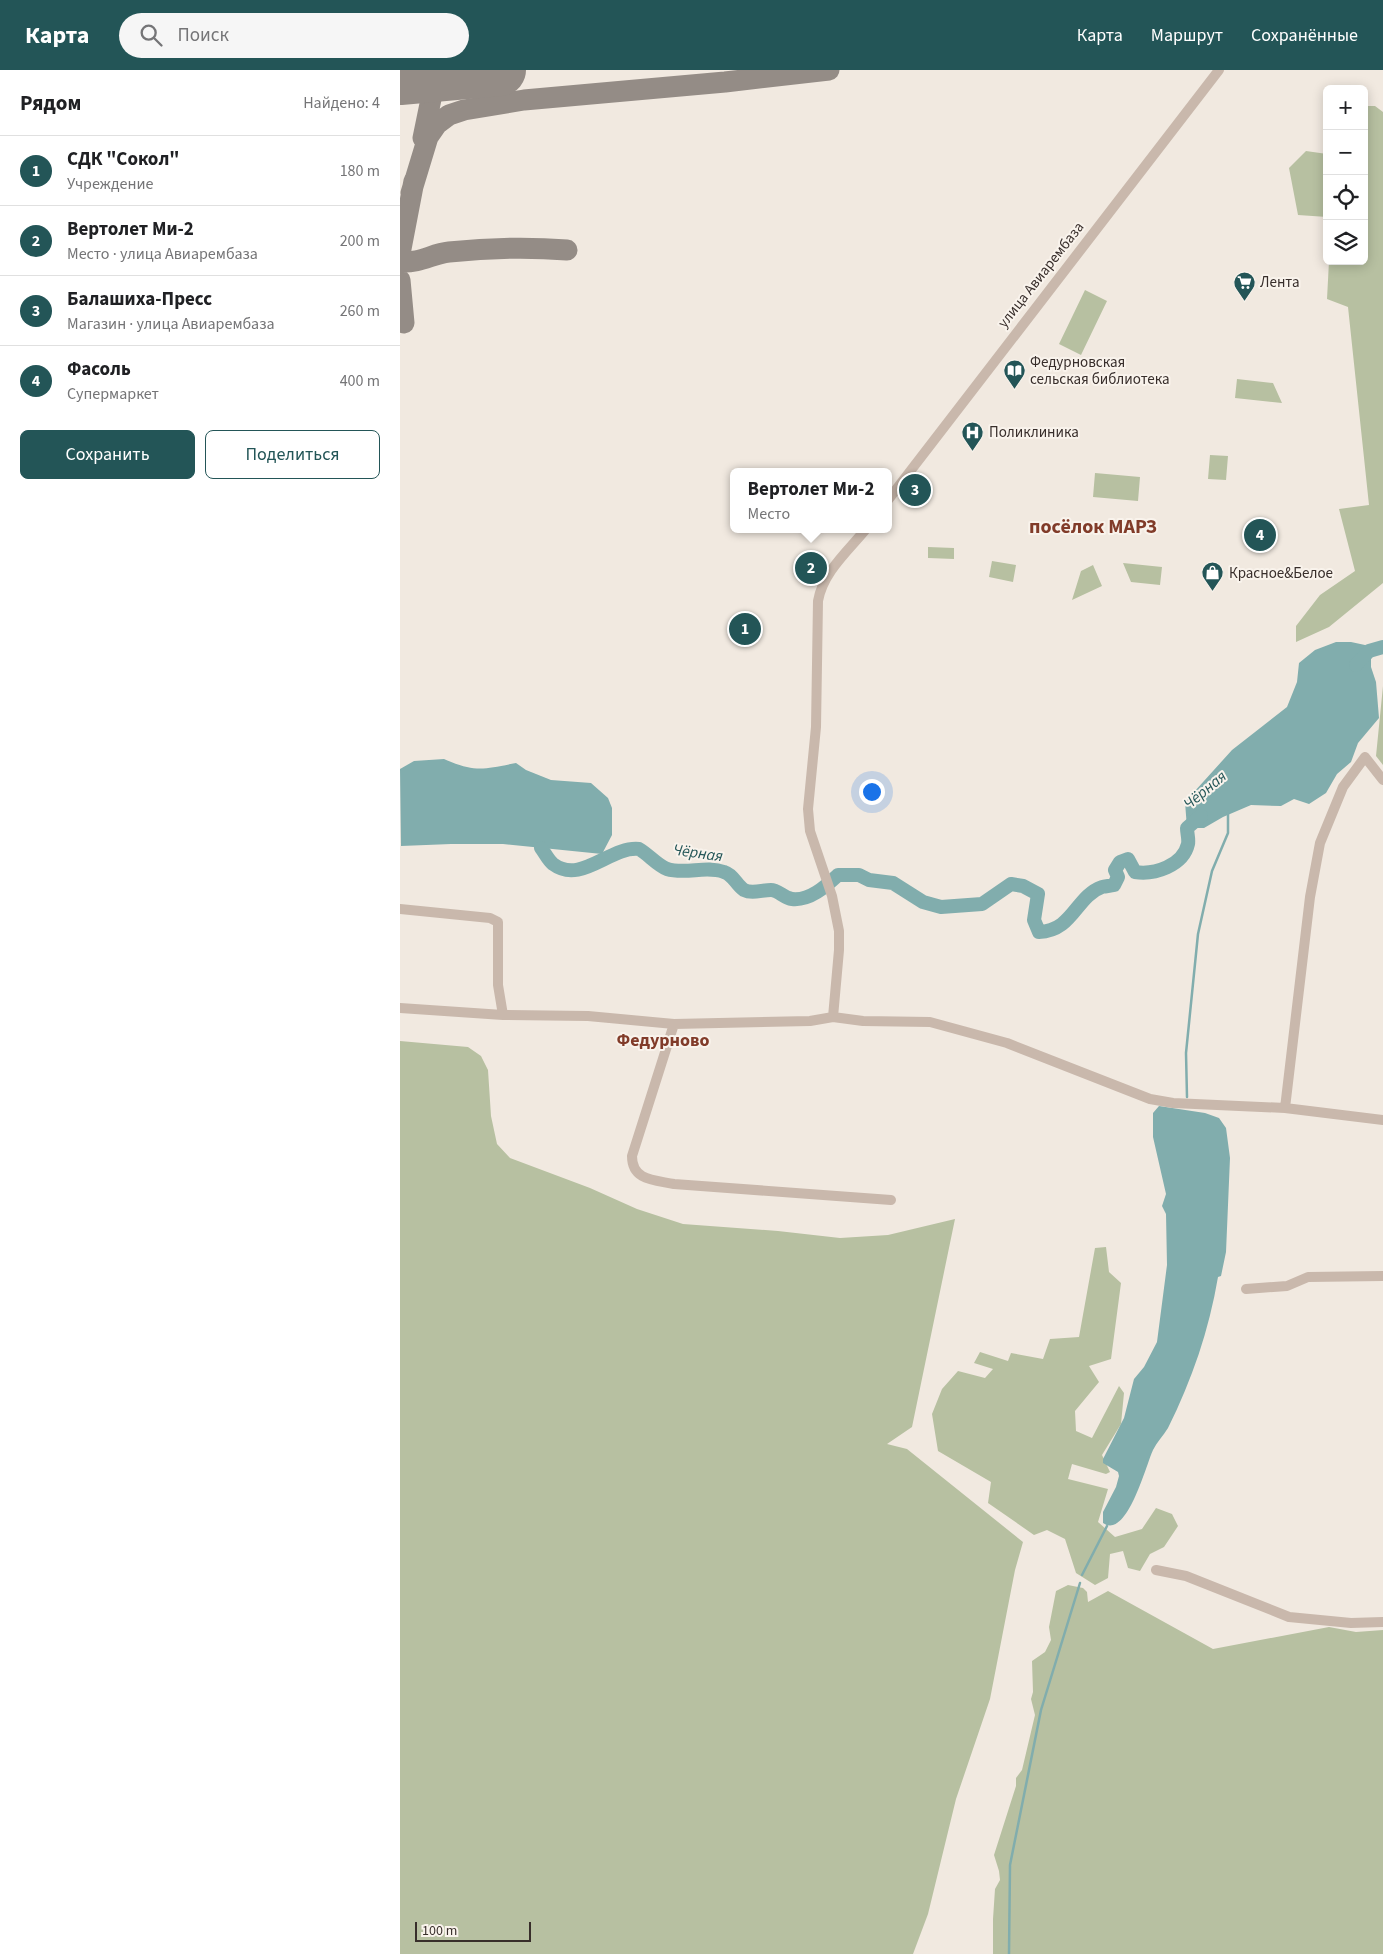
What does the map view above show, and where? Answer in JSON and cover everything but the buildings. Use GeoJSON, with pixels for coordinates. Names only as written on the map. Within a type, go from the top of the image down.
{"type":"FeatureCollection","features":[{"type":"Feature","properties":{"kind":"street","name":"улица Авиарембаза"},"geometry":{"type":"LineString","coordinates":[[892,495],[1219,70]]}},
{"type":"Feature","properties":{"kind":"street"},"geometry":{"type":"LineString","coordinates":[[833,1017],[839,931],[832,896],[814,844],[808,809],[816,727],[818,606],[820,591],[828,575],[863,533]]}},
{"type":"Feature","properties":{"kind":"street"},"geometry":{"type":"LineString","coordinates":[[1285,1108],[1310,897],[1320,844],[1343,787],[1366,757],[1383,780]]}},
{"type":"Feature","properties":{"kind":"street"},"geometry":{"type":"LineString","coordinates":[[400,909],[490,918],[498,922],[498,985],[503,1014]]}},
{"type":"Feature","properties":{"kind":"street"},"geometry":{"type":"LineString","coordinates":[[400,1008],[503,1014],[588,1016],[674,1024],[810,1021],[833,1017],[862,1021],[930,1022],[1007,1043],[1150,1099],[1173,1103],[1285,1108],[1383,1120]]}},
{"type":"Feature","properties":{"kind":"street"},"geometry":{"type":"LineString","coordinates":[[674,1024],[632,1156],[632,1163],[636,1172],[642,1176],[674,1184],[891,1200]]}},
{"type":"Feature","properties":{"kind":"street"},"geometry":{"type":"LineString","coordinates":[[1246,1289],[1287,1286],[1308,1276],[1383,1276]]}},
{"type":"Feature","properties":{"kind":"street"},"geometry":{"type":"LineString","coordinates":[[1156,1570],[1186,1576],[1289,1617],[1342,1622],[1383,1622]]}},
{"type":"Feature","properties":{"kind":"green space"},"geometry":{"type":"Polygon","coordinates":[[[1368,106],[1375,106],[1383,112],[1383,583],[1329,627],[1296,642],[1296,626],[1320,595],[1355,571],[1339,509],[1369,505],[1348,307],[1327,299],[1329,265],[1368,265],[1368,106]]]}},
{"type":"Feature","properties":{"kind":"green space"},"geometry":{"type":"Polygon","coordinates":[[[1306,151],[1323,153],[1323,217],[1298,215],[1289,168],[1306,151]]]}},
{"type":"Feature","properties":{"kind":"green space"},"geometry":{"type":"Polygon","coordinates":[[[1085,290],[1107,301],[1081,355],[1059,344],[1085,290]]]}},
{"type":"Feature","properties":{"kind":"green space"},"geometry":{"type":"Polygon","coordinates":[[[1237,379],[1273,383],[1282,403],[1235,398],[1237,379]]]}},
{"type":"Feature","properties":{"kind":"green space"},"geometry":{"type":"Polygon","coordinates":[[[1210,455],[1228,456],[1226,480],[1208,479],[1210,455]]]}},
{"type":"Feature","properties":{"kind":"green space"},"geometry":{"type":"Polygon","coordinates":[[[1095,473],[1140,477],[1138,501],[1093,497],[1095,473]]]}},
{"type":"Feature","properties":{"kind":"green space"},"geometry":{"type":"Polygon","coordinates":[[[928,547],[954,548],[954,559],[928,558],[928,547]]]}},
{"type":"Feature","properties":{"kind":"green space"},"geometry":{"type":"Polygon","coordinates":[[[992,561],[1016,565],[1013,582],[989,577],[992,561]]]}},
{"type":"Feature","properties":{"kind":"green space"},"geometry":{"type":"Polygon","coordinates":[[[1123,563],[1162,567],[1160,585],[1131,582],[1123,563]]]}},
{"type":"Feature","properties":{"kind":"green space"},"geometry":{"type":"Polygon","coordinates":[[[1093,565],[1102,586],[1072,600],[1081,571],[1093,565]]]}},
{"type":"Feature","properties":{"kind":"green space"},"geometry":{"type":"Polygon","coordinates":[[[1383,686],[1383,765],[1376,756],[1383,686]]]}},
{"type":"Feature","properties":{"kind":"green space"},"geometry":{"type":"Polygon","coordinates":[[[400,1041],[468,1047],[481,1056],[488,1070],[491,1116],[497,1144],[510,1158],[590,1188],[637,1209],[683,1224],[840,1238],[888,1235],[955,1219],[912,1427],[887,1444],[907,1449],[1023,1542],[1015,1570],[990,1699],[956,1799],[928,1914],[913,1954],[400,1954],[400,1041]]]}},
{"type":"Feature","properties":{"kind":"green space"},"geometry":{"type":"Polygon","coordinates":[[[1106,1247],[1109,1272],[1121,1283],[1111,1359],[1089,1366],[1099,1382],[1075,1411],[1076,1431],[1092,1438],[1119,1386],[1124,1393],[1121,1424],[1102,1455],[1110,1472],[1106,1474],[1072,1464],[1068,1479],[1108,1489],[1098,1522],[1115,1537],[1142,1529],[1156,1508],[1172,1514],[1178,1526],[1164,1547],[1150,1554],[1140,1571],[1128,1568],[1123,1551],[1110,1554],[1108,1578],[1095,1585],[1076,1573],[1065,1539],[1047,1530],[1034,1535],[988,1503],[991,1482],[938,1451],[932,1414],[942,1389],[958,1371],[985,1378],[993,1369],[974,1363],[980,1352],[1008,1361],[1011,1353],[1043,1359],[1050,1339],[1079,1337],[1095,1248],[1106,1247]]]}},
{"type":"Feature","properties":{"kind":"green space"},"geometry":{"type":"Polygon","coordinates":[[[1068,1585],[1083,1588],[1087,1592],[1088,1602],[1108,1591],[1213,1649],[1329,1627],[1356,1632],[1383,1630],[1383,1954],[993,1954],[995,1889],[1000,1880],[994,1855],[1016,1786],[1016,1778],[1022,1770],[1035,1715],[1031,1699],[1033,1692],[1032,1661],[1045,1652],[1051,1640],[1049,1627],[1056,1591],[1068,1585]]]}},
{"type":"Feature","properties":{"kind":"water"},"geometry":{"type":"Polygon","coordinates":[[[1336,642],[1351,642],[1365,645],[1371,656],[1371,667],[1376,682],[1379,718],[1358,743],[1351,762],[1337,774],[1326,793],[1309,804],[1294,799],[1281,806],[1251,805],[1223,817],[1204,828],[1187,828],[1185,802],[1232,750],[1287,707],[1297,682],[1299,663],[1315,650],[1336,642]]]}},
{"type":"Feature","properties":{"kind":"water"},"geometry":{"type":"Polygon","coordinates":[[[444,759],[472,768],[496,767],[516,763],[526,770],[551,780],[591,783],[608,798],[612,808],[612,835],[602,854],[503,844],[401,846],[400,769],[414,761],[444,759]]]}},
{"type":"Feature","properties":{"kind":"water"},"geometry":{"type":"Polygon","coordinates":[[[1159,1106],[1205,1113],[1219,1118],[1226,1128],[1230,1158],[1226,1252],[1221,1276],[1218,1277],[1205,1335],[1185,1392],[1168,1428],[1153,1450],[1128,1511],[1120,1521],[1112,1525],[1103,1523],[1103,1512],[1116,1487],[1119,1476],[1118,1472],[1103,1463],[1103,1459],[1124,1418],[1134,1379],[1144,1367],[1157,1342],[1167,1265],[1166,1214],[1162,1206],[1166,1194],[1153,1137],[1153,1113],[1159,1106]]]}},
{"type":"Feature","properties":{"kind":"waterway","name":"Чёрная"},"geometry":{"type":"LineString","coordinates":[[1356,665],[1369,651],[1383,647]]}},
{"type":"Feature","properties":{"kind":"waterway"},"geometry":{"type":"LineString","coordinates":[[1187,1097],[1186,1053],[1198,934],[1212,871],[1228,833],[1228,812]]}},
{"type":"Feature","properties":{"kind":"waterway","name":"Чёрная"},"geometry":{"type":"LineString","coordinates":[[541,848],[553,864],[564,869],[574,870],[585,868],[617,853],[639,849],[667,869],[674,871],[717,870],[730,875],[744,890],[754,892],[774,890],[792,899],[805,898],[811,895],[823,888],[838,875],[859,875],[869,880],[893,883],[923,902],[941,907],[982,904],[1011,884],[1023,886],[1038,894],[1034,920],[1039,932],[1060,926],[1093,891],[1114,885],[1118,877],[1115,870],[1120,862],[1128,859],[1135,872],[1143,873],[1159,870],[1174,863],[1185,852],[1188,844],[1187,828],[1201,816]]}},
{"type":"Feature","properties":{"kind":"waterway"},"geometry":{"type":"LineString","coordinates":[[1082,1575],[1107,1526]]}},
{"type":"Feature","properties":{"kind":"waterway"},"geometry":{"type":"LineString","coordinates":[[1009,1954],[1010,1865],[1041,1710],[1080,1583]]}},
{"type":"Feature","properties":{"kind":"taxiway"},"geometry":{"type":"LineString","coordinates":[[423,138],[437,70]]}},
{"type":"Feature","properties":{"kind":"taxiway"},"geometry":{"type":"LineString","coordinates":[[411,193],[428,137],[437,124],[449,115],[464,110],[524,100],[725,82],[829,70]]}},
{"type":"Feature","properties":{"kind":"taxiway"},"geometry":{"type":"LineString","coordinates":[[400,254],[414,181]]}},
{"type":"Feature","properties":{"kind":"taxiway"},"geometry":{"type":"LineString","coordinates":[[400,262],[420,260],[449,252],[523,248],[567,250]]}},
{"type":"Feature","properties":{"kind":"taxiway"},"geometry":{"type":"LineString","coordinates":[[400,280],[404,323]]}},
{"type":"Feature","properties":{"kind":"runway"},"geometry":{"type":"LineString","coordinates":[[400,79],[500,70]]}},
{"type":"Feature","properties":{"kind":"place","name":"Лента"},"geometry":{"type":"Point","coordinates":[1244,301]}},
{"type":"Feature","properties":{"kind":"place","name":"Федурновская сельская библиотека"},"geometry":{"type":"Point","coordinates":[1014,390]}},
{"type":"Feature","properties":{"kind":"place","name":"Поликлиника"},"geometry":{"type":"Point","coordinates":[973,451]}},
{"type":"Feature","properties":{"kind":"place","name":"Балашиха-Пресс"},"geometry":{"type":"Point","coordinates":[915,490]}},
{"type":"Feature","properties":{"kind":"place","name":"Фасоль"},"geometry":{"type":"Point","coordinates":[1260,535]}},
{"type":"Feature","properties":{"kind":"place","name":"Вертолет Ми-2"},"geometry":{"type":"Point","coordinates":[811,568]}},
{"type":"Feature","properties":{"kind":"place","name":"Красное&Белое"},"geometry":{"type":"Point","coordinates":[1213,592]}},
{"type":"Feature","properties":{"kind":"place","name":"СДК \"Сокол\""},"geometry":{"type":"Point","coordinates":[745,629]}},
{"type":"Feature","properties":{"kind":"district","name":"посёлок МАРЗ"},"geometry":{"type":"Point","coordinates":[1093,527]}},
{"type":"Feature","properties":{"kind":"district","name":"Федурново"},"geometry":{"type":"Point","coordinates":[663,1040]}}]}
